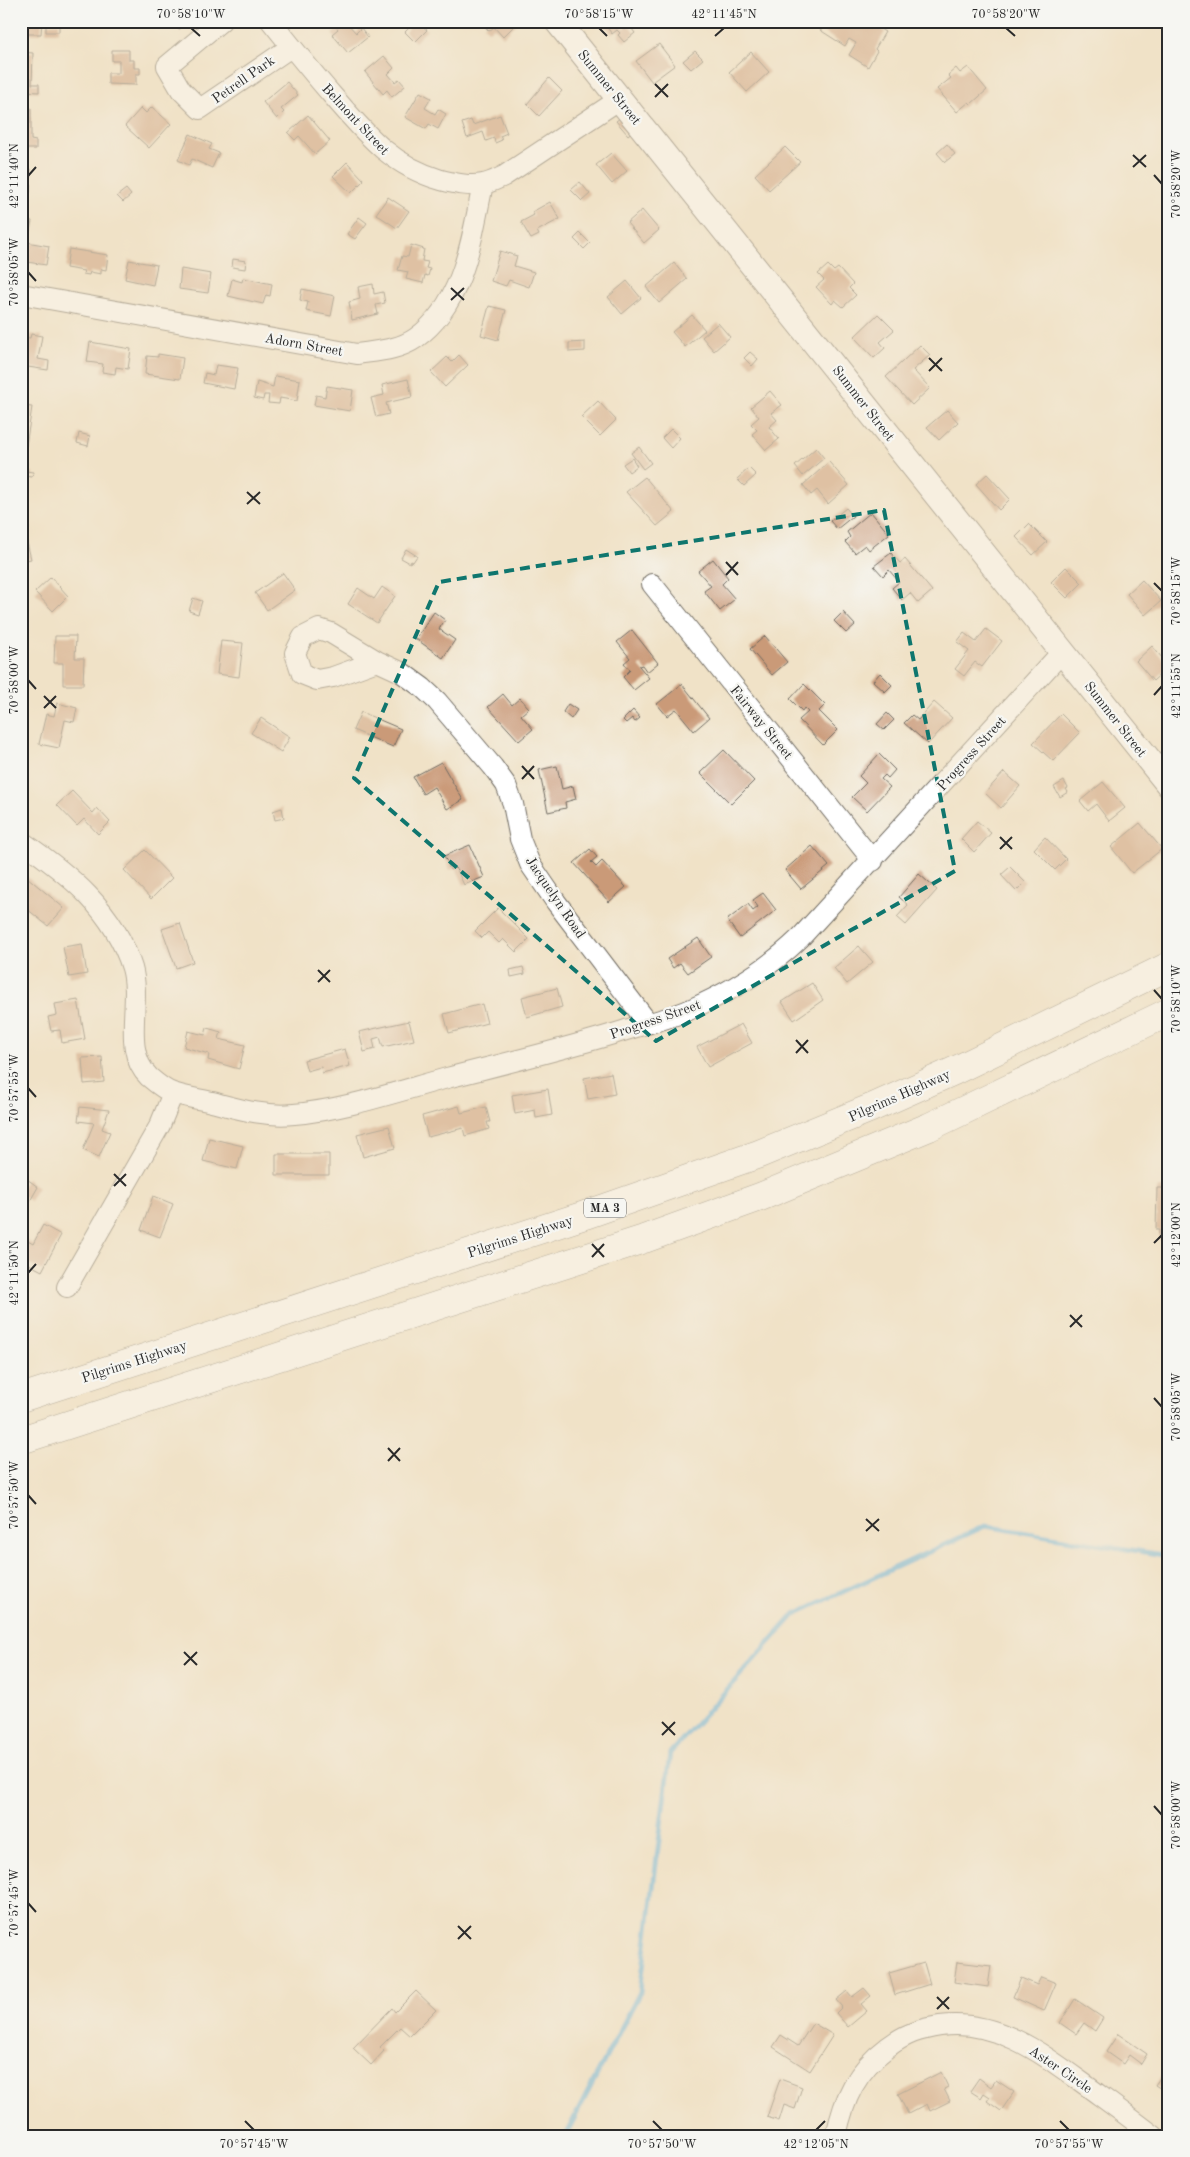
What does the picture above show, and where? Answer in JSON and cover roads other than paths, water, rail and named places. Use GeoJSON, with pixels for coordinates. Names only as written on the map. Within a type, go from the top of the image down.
{"type":"FeatureCollection","features":[{"type":"Feature","properties":{"kind":"highway","name":"Pilgrims Highway"},"geometry":{"type":"LineString","coordinates":[[21,1398],[585,1215],[737,1162],[815,1132],[913,1089],[1169,966]]}},
{"type":"Feature","properties":{"kind":"highway"},"geometry":{"type":"LineString","coordinates":[[21,1440],[644,1238],[753,1199],[845,1163],[929,1126],[1169,1012]]}},
{"type":"Feature","properties":{"kind":"street","name":"Petrell Park"},"geometry":{"type":"LineString","coordinates":[[221,21],[167,66],[181,90],[200,109],[291,47]]}},
{"type":"Feature","properties":{"kind":"street","name":"Belmont Street"},"geometry":{"type":"LineString","coordinates":[[271,21],[363,131],[385,152],[404,165],[425,175],[468,185],[483,184],[504,176],[620,99]]}},
{"type":"Feature","properties":{"kind":"street","name":"Summer Street"},"geometry":{"type":"LineString","coordinates":[[557,21],[1169,785]]}},
{"type":"Feature","properties":{"kind":"street","name":"Adorn Street"},"geometry":{"type":"LineString","coordinates":[[21,294],[357,354],[389,350],[416,339],[442,312],[454,292],[466,264],[483,184]]}},
{"type":"Feature","properties":{"kind":"street","name":"Fairway Street"},"geometry":{"type":"LineString","coordinates":[[652,584],[873,861]]}},
{"type":"Feature","properties":{"kind":"street","name":"Progress Street"},"geometry":{"type":"LineString","coordinates":[[173,1093],[261,1115],[295,1114],[343,1105],[552,1051],[688,1010],[748,980],[780,957],[873,861],[1063,651]]}},
{"type":"Feature","properties":{"kind":"street","name":"Jacquelyn Road"},"geometry":{"type":"LineString","coordinates":[[376,661],[401,672],[437,701],[502,779],[513,804],[520,839],[530,864],[556,902],[648,1023]]}},
{"type":"Feature","properties":{"kind":"street"},"geometry":{"type":"LineString","coordinates":[[21,841],[82,887],[106,916],[123,943],[132,971],[136,1000],[134,1049],[139,1066],[162,1088],[173,1093],[160,1125],[67,1287]]}},
{"type":"Feature","properties":{"kind":"street","name":"Aster Circle"},"geometry":{"type":"LineString","coordinates":[[836,2136],[843,2105],[853,2084],[883,2051],[915,2030],[954,2024],[998,2032],[1044,2055],[1154,2136]]}},
{"type":"Feature","properties":{"kind":"waterway"},"geometry":{"type":"LineString","coordinates":[[565,2136],[640,1992],[670,1753],[795,1614],[985,1526],[1169,1556]]}}]}
